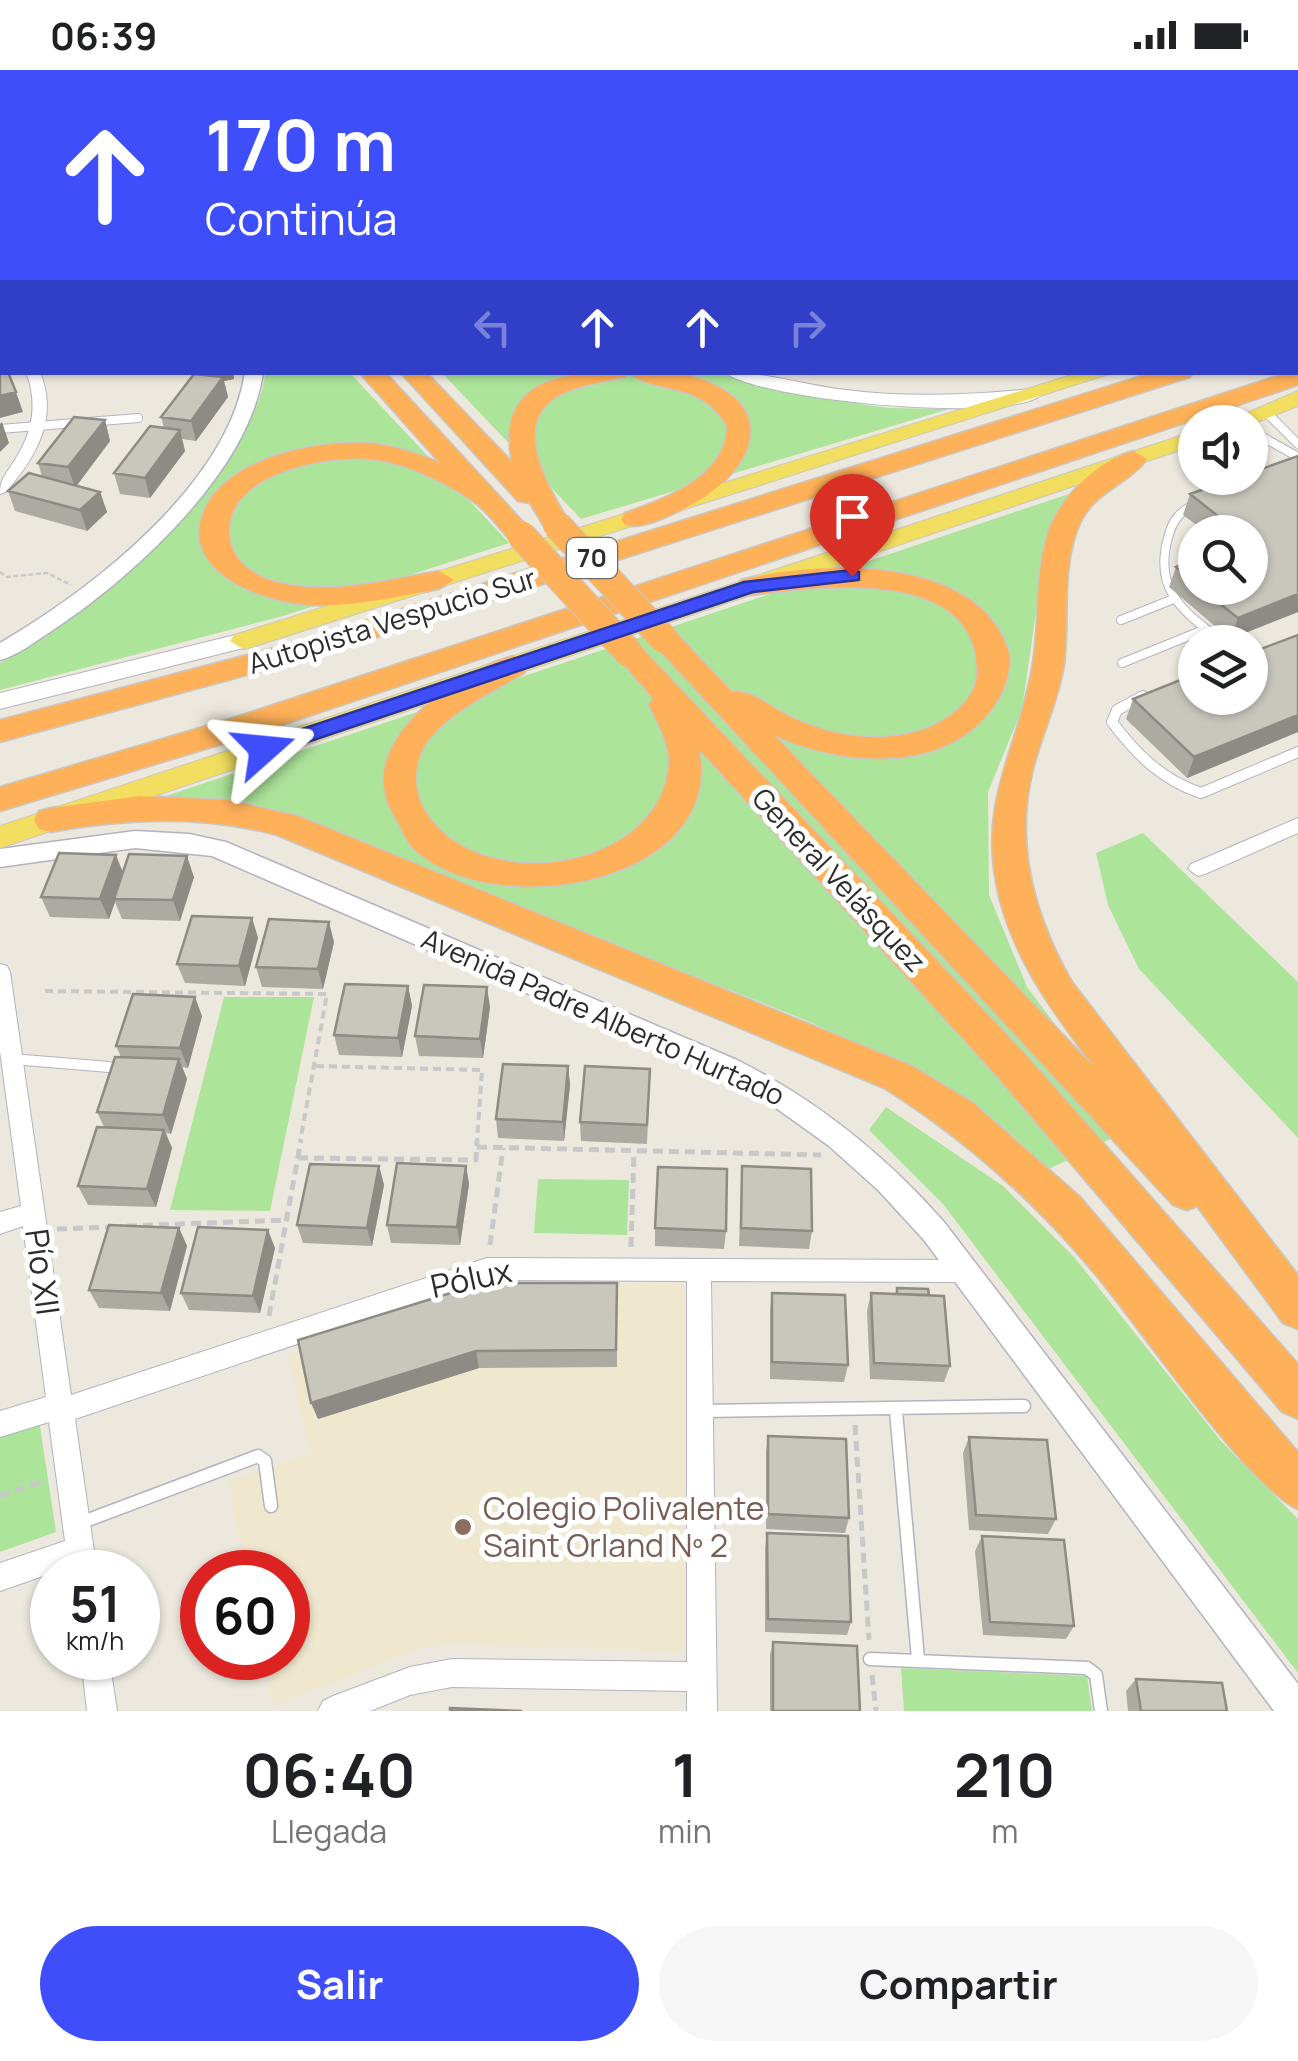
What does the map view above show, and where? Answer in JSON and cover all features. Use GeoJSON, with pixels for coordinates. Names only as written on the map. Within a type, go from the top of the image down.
{"type":"FeatureCollection","features":[{"type":"Feature","properties":{"kind":"highway","name":"General Velásquez"},"geometry":{"type":"LineString","coordinates":[[374,375],[1010,1064],[1298,1397]]}},
{"type":"Feature","properties":{"kind":"highway","name":"General Velásquez"},"geometry":{"type":"LineString","coordinates":[[415,375],[1048,1040],[1298,1312]]}},
{"type":"Feature","properties":{"kind":"highway"},"geometry":{"type":"LineString","coordinates":[[556,524],[522,460],[517,435],[520,420],[530,406],[555,389],[605,375]]}},
{"type":"Feature","properties":{"kind":"highway"},"geometry":{"type":"LineString","coordinates":[[635,519],[680,500],[715,477],[735,456],[740,437],[733,413],[713,394],[683,380],[657,375]]}},
{"type":"Feature","properties":{"kind":"highway","name":"Autopista Vespucio Sur"},"geometry":{"type":"LineString","coordinates":[[0,731],[312,647],[1172,375]]}},
{"type":"Feature","properties":{"kind":"highway","name":"Autopista Vespucio Sur"},"geometry":{"type":"LineString","coordinates":[[0,799],[242,728],[1298,377]]}},
{"type":"Feature","properties":{"kind":"highway"},"geometry":{"type":"LineString","coordinates":[[439,580],[331,596],[272,591],[242,577],[225,562],[216,543],[215,522],[222,505],[250,478],[292,459],[336,451],[370,451],[407,459],[487,498]]}},
{"type":"Feature","properties":{"kind":"highway"},"geometry":{"type":"LineString","coordinates":[[1134,458],[1082,495],[1057,542],[1047,671],[1008,814],[1010,875],[1032,944],[1059,992],[1298,1312]]}},
{"type":"Feature","properties":{"kind":"highway"},"geometry":{"type":"LineString","coordinates":[[700,678],[797,733],[835,745],[874,749],[910,745],[955,728],[978,712],[992,692],[998,670],[990,637],[962,608],[934,592],[901,582],[852,576],[750,586]]}},
{"type":"Feature","properties":{"kind":"highway"},"geometry":{"type":"LineString","coordinates":[[0,718],[116,687],[243,641]]}},
{"type":"Feature","properties":{"kind":"highway"},"geometry":{"type":"LineString","coordinates":[[513,666],[430,720],[406,750],[399,776],[403,806],[432,846],[475,868],[513,876],[556,876],[594,866],[643,841],[668,817],[682,790],[686,763],[678,733],[640,665]]}},
{"type":"Feature","properties":{"kind":"highway"},"geometry":{"type":"LineString","coordinates":[[52,820],[100,811],[173,808],[270,820],[345,846],[898,1076],[978,1127],[1035,1176],[1202,1379],[1298,1486]]}},
{"type":"Feature","properties":{"kind":"main road"},"geometry":{"type":"LineString","coordinates":[[745,375],[803,390],[886,402],[972,401],[1038,394]]}},
{"type":"Feature","properties":{"kind":"main road"},"geometry":{"type":"LineString","coordinates":[[0,701],[243,641],[1096,375]]}},
{"type":"Feature","properties":{"kind":"main road"},"geometry":{"type":"LineString","coordinates":[[1268,414],[1298,398]]}},
{"type":"Feature","properties":{"kind":"main road"},"geometry":{"type":"LineString","coordinates":[[0,837],[1178,444]]}},
{"type":"Feature","properties":{"kind":"street"},"geometry":{"type":"LineString","coordinates":[[0,488],[23,459],[38,426],[42,403],[34,375]]}},
{"type":"Feature","properties":{"kind":"street"},"geometry":{"type":"LineString","coordinates":[[0,652],[90,593],[145,543],[208,467],[250,404],[254,375]]}},
{"type":"Feature","properties":{"kind":"street"},"geometry":{"type":"LineString","coordinates":[[1198,868],[1298,825]]}},
{"type":"Feature","properties":{"kind":"street","name":"Avenida Padre Alberto Hurtado"},"geometry":{"type":"LineString","coordinates":[[0,858],[86,842],[146,838],[197,843],[256,862],[760,1083],[820,1121],[876,1167],[964,1271],[1296,1711]]}},
{"type":"Feature","properties":{"kind":"street","name":"Pío XII"},"geometry":{"type":"LineString","coordinates":[[0,972],[6,1060],[34,1221],[80,1549]]}},
{"type":"Feature","properties":{"kind":"street"},"geometry":{"type":"LineString","coordinates":[[0,1223],[34,1221]]}},
{"type":"Feature","properties":{"kind":"street","name":"Pólux"},"geometry":{"type":"LineString","coordinates":[[0,1424],[82,1406],[487,1270],[631,1267],[964,1271]]}},
{"type":"Feature","properties":{"kind":"street"},"geometry":{"type":"LineString","coordinates":[[700,1268],[702,1711]]}},
{"type":"Feature","properties":{"kind":"street"},"geometry":{"type":"LineString","coordinates":[[0,1577],[80,1549]]}},
{"type":"Feature","properties":{"kind":"street"},"geometry":{"type":"LineString","coordinates":[[333,1711],[393,1699],[429,1677],[478,1672],[702,1677]]}},
{"type":"Feature","properties":{"kind":"street"},"geometry":{"type":"LineString","coordinates":[[97,1680],[102,1711]]}},
{"type":"Feature","properties":{"kind":"lane"},"geometry":{"type":"LineString","coordinates":[[0,429],[138,418]]}},
{"type":"Feature","properties":{"kind":"lane"},"geometry":{"type":"LineString","coordinates":[[1268,426],[1298,444]]}},
{"type":"Feature","properties":{"kind":"lane"},"geometry":{"type":"LineString","coordinates":[[1268,430],[1298,458]]}},
{"type":"Feature","properties":{"kind":"lane"},"geometry":{"type":"LineString","coordinates":[[1201,625],[1171,600],[1162,584],[1159,564],[1172,520],[1180,511],[1209,499]]}},
{"type":"Feature","properties":{"kind":"lane"},"geometry":{"type":"LineString","coordinates":[[1121,620],[1171,600]]}},
{"type":"Feature","properties":{"kind":"lane"},"geometry":{"type":"LineString","coordinates":[[1122,664],[1178,641]]}},
{"type":"Feature","properties":{"kind":"lane"},"geometry":{"type":"LineString","coordinates":[[1162,689],[1128,702],[1112,722],[1135,753],[1190,790],[1201,793],[1298,752]]}},
{"type":"Feature","properties":{"kind":"lane"},"geometry":{"type":"LineString","coordinates":[[6,1060],[109,1067]]}},
{"type":"Feature","properties":{"kind":"lane"},"geometry":{"type":"LineString","coordinates":[[703,1411],[896,1412],[1024,1406]]}},
{"type":"Feature","properties":{"kind":"lane"},"geometry":{"type":"LineString","coordinates":[[896,1412],[918,1659]]}},
{"type":"Feature","properties":{"kind":"lane"},"geometry":{"type":"LineString","coordinates":[[80,1549],[258,1456],[265,1462],[272,1506]]}},
{"type":"Feature","properties":{"kind":"lane"},"geometry":{"type":"LineString","coordinates":[[870,1659],[1087,1668],[1096,1675],[1101,1711]]}},
{"type":"Feature","properties":{"kind":"path"},"geometry":{"type":"LineString","coordinates":[[0,572],[7,576],[47,573],[90,593]]}},
{"type":"Feature","properties":{"kind":"path"},"geometry":{"type":"LineString","coordinates":[[45,990],[327,994],[264,1345]]}},
{"type":"Feature","properties":{"kind":"path"},"geometry":{"type":"LineString","coordinates":[[298,1158],[476,1160],[482,1070],[316,1066]]}},
{"type":"Feature","properties":{"kind":"path"},"geometry":{"type":"LineString","coordinates":[[477,1147],[822,1155]]}},
{"type":"Feature","properties":{"kind":"path"},"geometry":{"type":"LineString","coordinates":[[487,1270],[503,1148]]}},
{"type":"Feature","properties":{"kind":"path"},"geometry":{"type":"LineString","coordinates":[[631,1267],[634,1150]]}},
{"type":"Feature","properties":{"kind":"path"},"geometry":{"type":"LineString","coordinates":[[34,1221],[287,1220]]}},
{"type":"Feature","properties":{"kind":"path"},"geometry":{"type":"LineString","coordinates":[[854,1410],[876,1711]]}},
{"type":"Feature","properties":{"kind":"path"},"geometry":{"type":"LineString","coordinates":[[0,1496],[70,1472]]}},
{"type":"Feature","properties":{"kind":"shaded area","name":"Colegio Polivalente Saint Orland Nº 2"},"geometry":{"type":"Polygon","coordinates":[[[498,1284],[681,1284],[690,1291],[688,1652],[448,1644],[421,1648],[274,1705],[269,1680],[310,1680],[310,1550],[242,1550],[228,1481],[310,1453],[288,1354],[498,1284]]]}},
{"type":"Feature","properties":{"kind":"green space"},"geometry":{"type":"Polygon","coordinates":[[[265,375],[352,375],[509,543],[283,616],[0,690],[0,663],[96,596],[179,517],[227,455],[260,396],[265,375]]]}},
{"type":"Feature","properties":{"kind":"green space"},"geometry":{"type":"Polygon","coordinates":[[[444,375],[724,375],[825,399],[889,408],[949,409],[581,519],[444,375]]]}},
{"type":"Feature","properties":{"kind":"green space"},"geometry":{"type":"Polygon","coordinates":[[[1069,494],[1053,520],[1045,550],[1022,709],[988,792],[989,895],[1027,987],[1133,1128],[1049,1169],[1012,1135],[918,1071],[803,1019],[395,858],[157,799],[1069,494]]]}},
{"type":"Feature","properties":{"kind":"green space"},"geometry":{"type":"Polygon","coordinates":[[[1143,833],[1298,982],[1298,1138],[1139,969],[1108,905],[1096,853],[1143,833]]]}},
{"type":"Feature","properties":{"kind":"green space"},"geometry":{"type":"Polygon","coordinates":[[[224,997],[314,997],[270,1211],[170,1210],[224,997]]]}},
{"type":"Feature","properties":{"kind":"green space"},"geometry":{"type":"Polygon","coordinates":[[[886,1107],[1003,1186],[1074,1257],[1221,1441],[1298,1519],[1298,1673],[943,1204],[869,1130],[886,1107]]]}},
{"type":"Feature","properties":{"kind":"green space"},"geometry":{"type":"Polygon","coordinates":[[[538,1179],[629,1180],[627,1235],[534,1233],[538,1179]]]}},
{"type":"Feature","properties":{"kind":"green space"},"geometry":{"type":"Polygon","coordinates":[[[39,1420],[56,1532],[0,1552],[0,1433],[39,1420]]]}},
{"type":"Feature","properties":{"kind":"green space"},"geometry":{"type":"Polygon","coordinates":[[[901,1668],[1087,1676],[1092,1711],[904,1711],[901,1668]]]}},
{"type":"Feature","properties":{"kind":"building"},"geometry":{"type":"Polygon","coordinates":[[[0,375],[9,375],[16,392],[0,396],[0,375]]]}},
{"type":"Feature","properties":{"kind":"building"},"geometry":{"type":"Polygon","coordinates":[[[193,375],[223,377],[191,421],[161,417],[193,375]]]}},
{"type":"Feature","properties":{"kind":"building"},"geometry":{"type":"Polygon","coordinates":[[[74,417],[105,420],[68,467],[38,463],[74,417]]]}},
{"type":"Feature","properties":{"kind":"building"},"geometry":{"type":"Polygon","coordinates":[[[150,426],[180,430],[145,478],[114,473],[150,426]]]}},
{"type":"Feature","properties":{"kind":"building"},"geometry":{"type":"Polygon","coordinates":[[[1298,456],[1298,594],[1238,618],[1222,605],[1268,605],[1268,515],[1217,515],[1191,495],[1268,495],[1268,467],[1298,456]]]}},
{"type":"Feature","properties":{"kind":"building"},"geometry":{"type":"Polygon","coordinates":[[[29,473],[100,492],[80,510],[8,491],[29,473]]]}},
{"type":"Feature","properties":{"kind":"building"},"geometry":{"type":"Polygon","coordinates":[[[1298,635],[1298,715],[1194,757],[1133,699],[1178,681],[1178,715],[1268,715],[1268,646],[1298,635]]]}},
{"type":"Feature","properties":{"kind":"building"},"geometry":{"type":"Polygon","coordinates":[[[59,853],[116,855],[100,899],[41,897],[59,853]]]}},
{"type":"Feature","properties":{"kind":"building"},"geometry":{"type":"Polygon","coordinates":[[[129,854],[187,856],[173,900],[114,899],[129,854]]]}},
{"type":"Feature","properties":{"kind":"building"},"geometry":{"type":"Polygon","coordinates":[[[192,916],[252,918],[239,966],[177,964],[192,916]]]}},
{"type":"Feature","properties":{"kind":"building"},"geometry":{"type":"Polygon","coordinates":[[[269,919],[329,922],[318,969],[256,967],[269,919]]]}},
{"type":"Feature","properties":{"kind":"building"},"geometry":{"type":"Polygon","coordinates":[[[345,984],[408,986],[398,1038],[334,1035],[345,984]]]}},
{"type":"Feature","properties":{"kind":"building"},"geometry":{"type":"Polygon","coordinates":[[[424,985],[487,987],[480,1039],[415,1036],[424,985]]]}},
{"type":"Feature","properties":{"kind":"building"},"geometry":{"type":"Polygon","coordinates":[[[133,994],[195,997],[180,1048],[116,1046],[133,994]]]}},
{"type":"Feature","properties":{"kind":"building"},"geometry":{"type":"Polygon","coordinates":[[[115,1057],[179,1059],[163,1115],[97,1112],[115,1057]]]}},
{"type":"Feature","properties":{"kind":"building"},"geometry":{"type":"Polygon","coordinates":[[[503,1064],[568,1066],[563,1122],[496,1119],[503,1064]]]}},
{"type":"Feature","properties":{"kind":"building"},"geometry":{"type":"Polygon","coordinates":[[[585,1066],[650,1069],[647,1125],[580,1122],[585,1066]]]}},
{"type":"Feature","properties":{"kind":"building"},"geometry":{"type":"Polygon","coordinates":[[[97,1127],[164,1130],[147,1189],[78,1186],[97,1127]]]}},
{"type":"Feature","properties":{"kind":"building"},"geometry":{"type":"Polygon","coordinates":[[[397,1163],[466,1166],[457,1227],[387,1225],[397,1163]]]}},
{"type":"Feature","properties":{"kind":"building"},"geometry":{"type":"Polygon","coordinates":[[[310,1164],[379,1166],[367,1228],[297,1225],[310,1164]]]}},
{"type":"Feature","properties":{"kind":"building"},"geometry":{"type":"Polygon","coordinates":[[[742,1166],[811,1169],[812,1231],[741,1228],[742,1166]]]}},
{"type":"Feature","properties":{"kind":"building"},"geometry":{"type":"Polygon","coordinates":[[[658,1167],[727,1169],[726,1231],[655,1228],[658,1167]]]}},
{"type":"Feature","properties":{"kind":"building"},"geometry":{"type":"Polygon","coordinates":[[[109,1225],[179,1228],[161,1293],[89,1290],[109,1225]]]}},
{"type":"Feature","properties":{"kind":"building"},"geometry":{"type":"Polygon","coordinates":[[[198,1227],[268,1230],[253,1296],[181,1293],[198,1227]]]}},
{"type":"Feature","properties":{"kind":"building"},"geometry":{"type":"Polygon","coordinates":[[[483,1283],[617,1283],[616,1350],[476,1351],[311,1403],[298,1340],[483,1283]]]}},
{"type":"Feature","properties":{"kind":"building"},"geometry":{"type":"Polygon","coordinates":[[[897,1288],[928,1289],[929,1295],[897,1294],[897,1288]]]}},
{"type":"Feature","properties":{"kind":"building"},"geometry":{"type":"Polygon","coordinates":[[[772,1293],[845,1295],[848,1365],[772,1362],[772,1293]]]}},
{"type":"Feature","properties":{"kind":"building"},"geometry":{"type":"Polygon","coordinates":[[[871,1293],[944,1296],[950,1366],[874,1363],[871,1293]]]}},
{"type":"Feature","properties":{"kind":"building"},"geometry":{"type":"Polygon","coordinates":[[[768,1436],[846,1439],[849,1518],[768,1514],[768,1436]]]}},
{"type":"Feature","properties":{"kind":"building"},"geometry":{"type":"Polygon","coordinates":[[[969,1437],[1047,1440],[1056,1519],[976,1515],[969,1437]]]}},
{"type":"Feature","properties":{"kind":"building"},"geometry":{"type":"Polygon","coordinates":[[[767,1533],[848,1536],[851,1622],[768,1619],[767,1533]]]}},
{"type":"Feature","properties":{"kind":"building"},"geometry":{"type":"Polygon","coordinates":[[[982,1536],[1064,1540],[1074,1626],[990,1622],[982,1536]]]}},
{"type":"Feature","properties":{"kind":"building"},"geometry":{"type":"Polygon","coordinates":[[[773,1642],[857,1646],[860,1711],[773,1711],[773,1642]]]}},
{"type":"Feature","properties":{"kind":"building"},"geometry":{"type":"Polygon","coordinates":[[[1136,1679],[1222,1683],[1227,1711],[1141,1711],[1136,1679]]]}},
{"type":"Feature","properties":{"kind":"building"},"geometry":{"type":"Polygon","coordinates":[[[450,1708],[522,1711],[450,1711],[450,1708]]]}},
{"type":"Feature","properties":{"kind":"place","name":"Colegio Polivalente Saint Orland Nº 2"},"geometry":{"type":"Point","coordinates":[463,1527]}},
{"type":"Feature","properties":{"kind":"route"},"geometry":{"type":"LineString","coordinates":[[264,749],[750,586],[852,576]]}}]}
